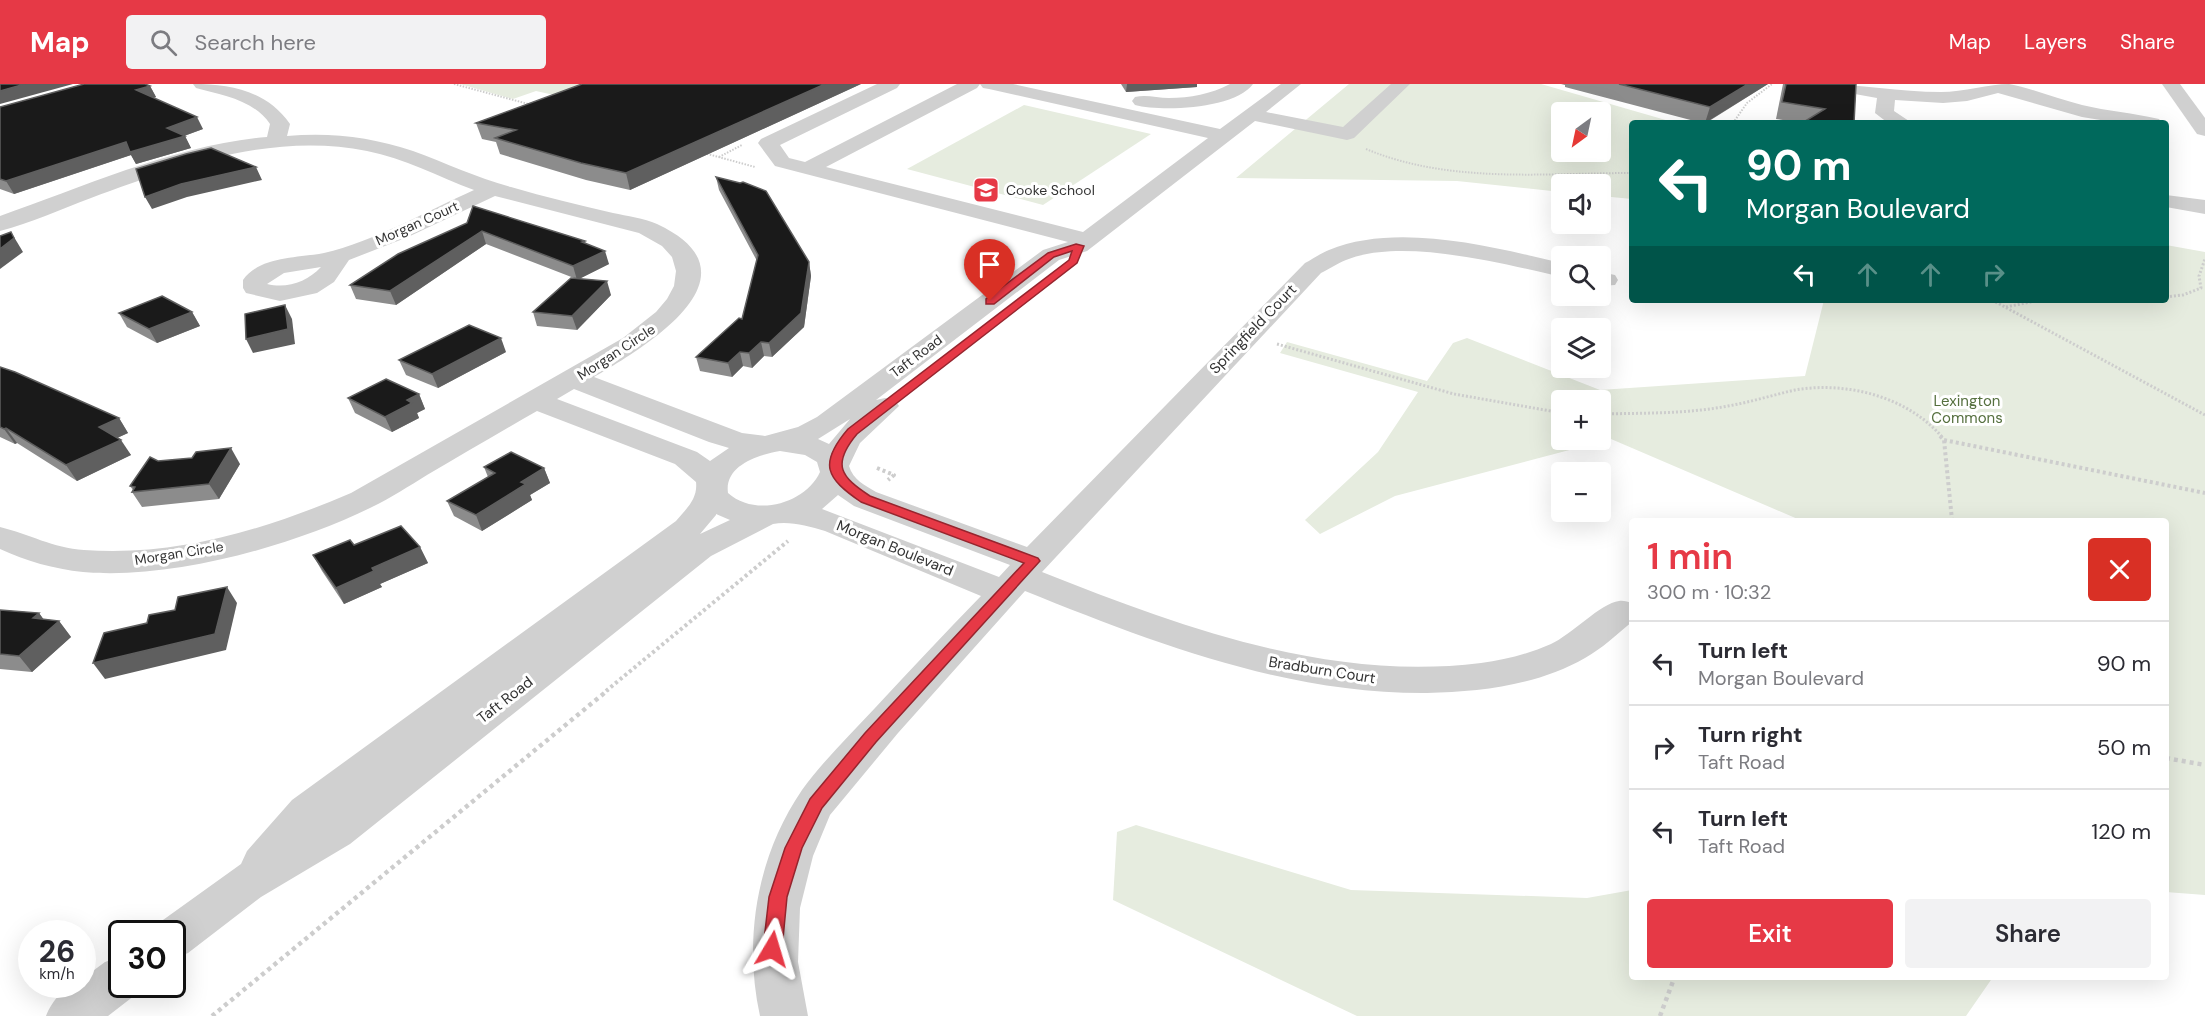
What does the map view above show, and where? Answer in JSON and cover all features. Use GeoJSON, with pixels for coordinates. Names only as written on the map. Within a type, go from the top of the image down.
{"type":"FeatureCollection","features":[{"type":"Feature","properties":{"kind":"street"},"geometry":{"type":"LineString","coordinates":[[202,84],[255,101],[268,108],[280,124],[276,142]]}},
{"type":"Feature","properties":{"kind":"street"},"geometry":{"type":"LineString","coordinates":[[891,84],[768,143],[782,162],[1082,243]]}},
{"type":"Feature","properties":{"kind":"street"},"geometry":{"type":"LineString","coordinates":[[809,168],[971,84]]}},
{"type":"Feature","properties":{"kind":"street"},"geometry":{"type":"LineString","coordinates":[[989,84],[1224,136]]}},
{"type":"Feature","properties":{"kind":"street"},"geometry":{"type":"LineString","coordinates":[[1060,84],[1128,99],[1171,104],[1208,101],[1224,96],[1244,84]]}},
{"type":"Feature","properties":{"kind":"street","name":"Taft Road"},"geometry":{"type":"LineString","coordinates":[[772,443],[808,433],[827,423],[1051,255],[1082,243],[1292,84]]}},
{"type":"Feature","properties":{"kind":"street"},"geometry":{"type":"LineString","coordinates":[[1251,115],[1347,134],[1401,84]]}},
{"type":"Feature","properties":{"kind":"street"},"geometry":{"type":"LineString","coordinates":[[1827,84],[1887,94],[1956,96],[2000,86],[2082,111],[2134,120]]}},
{"type":"Feature","properties":{"kind":"street"},"geometry":{"type":"LineString","coordinates":[[2171,84],[2204,130]]}},
{"type":"Feature","properties":{"kind":"street"},"geometry":{"type":"LineString","coordinates":[[928,89],[952,94]]}},
{"type":"Feature","properties":{"kind":"street"},"geometry":{"type":"LineString","coordinates":[[1884,113],[1887,94]]}},
{"type":"Feature","properties":{"kind":"street"},"geometry":{"type":"LineString","coordinates":[[1871,120],[1884,113]]}},
{"type":"Feature","properties":{"kind":"street"},"geometry":{"type":"LineString","coordinates":[[1884,113],[1897,120]]}},
{"type":"Feature","properties":{"kind":"street"},"geometry":{"type":"LineString","coordinates":[[2175,126],[2204,130]]}},
{"type":"Feature","properties":{"kind":"street","name":"Morgan Circle"},"geometry":{"type":"LineString","coordinates":[[0,225],[172,165],[237,148],[276,142],[327,141],[371,145],[493,189],[647,228],[666,237],[679,247],[686,263],[687,288],[682,298],[660,323],[632,344],[353,504],[309,523],[229,546],[172,557],[110,562],[67,559],[45,554],[0,537]]}},
{"type":"Feature","properties":{"kind":"street","name":"Morgan Court"},"geometry":{"type":"LineString","coordinates":[[340,256],[493,189]]}},
{"type":"Feature","properties":{"kind":"street"},"geometry":{"type":"LineString","coordinates":[[2169,201],[2205,207]]}},
{"type":"Feature","properties":{"kind":"street","name":"Taft Road"},"geometry":{"type":"LineString","coordinates":[[836,469],[842,444],[852,432],[1073,261],[1082,243]]}},
{"type":"Feature","properties":{"kind":"street","name":"Springfield Court"},"geometry":{"type":"LineString","coordinates":[[784,1016],[772,949],[778,897],[794,848],[816,804],[870,738],[1019,576],[1313,268],[1340,255],[1381,246],[1442,247],[1551,268]]}},
{"type":"Feature","properties":{"kind":"street"},"geometry":{"type":"LineString","coordinates":[[574,379],[719,436],[740,442],[814,447],[827,454],[844,485],[865,499],[1019,576]]}},
{"type":"Feature","properties":{"kind":"street"},"geometry":{"type":"LineString","coordinates":[[536,401],[686,458],[700,468],[712,487],[717,501],[729,509],[780,522],[820,498],[833,485],[836,469]]}},
{"type":"Feature","properties":{"kind":"street"},"geometry":{"type":"LineString","coordinates":[[712,487],[716,473],[728,460],[747,450],[772,443]]}},
{"type":"Feature","properties":{"kind":"street","name":"Taft Road"},"geometry":{"type":"LineString","coordinates":[[245,884],[307,812],[687,528],[705,508],[712,487]]}},
{"type":"Feature","properties":{"kind":"street","name":"Morgan Boulevard"},"geometry":{"type":"LineString","coordinates":[[780,522],[811,516],[1019,576]]}},
{"type":"Feature","properties":{"kind":"street","name":"Taft Road"},"geometry":{"type":"LineString","coordinates":[[186,928],[245,884],[335,832],[699,549],[713,540],[780,522]]}},
{"type":"Feature","properties":{"kind":"street","name":"Bradburn Court"},"geometry":{"type":"LineString","coordinates":[[1019,576],[1189,640],[1244,657],[1345,677],[1408,682],[1506,674],[1568,652],[1621,612]]}},
{"type":"Feature","properties":{"kind":"street"},"geometry":{"type":"LineString","coordinates":[[70,1016],[108,988]]}},
{"type":"Feature","properties":{"kind":"path"},"geometry":{"type":"LineString","coordinates":[[454,84],[535,106]]}},
{"type":"Feature","properties":{"kind":"path"},"geometry":{"type":"LineString","coordinates":[[1735,120],[1747,103],[1772,84]]}},
{"type":"Feature","properties":{"kind":"path"},"geometry":{"type":"LineString","coordinates":[[719,157],[748,141]]}},
{"type":"Feature","properties":{"kind":"path"},"geometry":{"type":"LineString","coordinates":[[1365,149],[1390,160],[1445,170],[1497,173],[1629,173]]}},
{"type":"Feature","properties":{"kind":"path"},"geometry":{"type":"LineString","coordinates":[[696,151],[760,168]]}},
{"type":"Feature","properties":{"kind":"path"},"geometry":{"type":"LineString","coordinates":[[2169,297],[2183,295],[2201,288],[2199,276],[2205,259]]}},
{"type":"Feature","properties":{"kind":"path"},"geometry":{"type":"LineString","coordinates":[[1998,303],[2205,415]]}},
{"type":"Feature","properties":{"kind":"path"},"geometry":{"type":"LineString","coordinates":[[2006,307],[2025,303]]}},
{"type":"Feature","properties":{"kind":"path"},"geometry":{"type":"LineString","coordinates":[[1247,335],[1464,396],[1551,411]]}},
{"type":"Feature","properties":{"kind":"path"},"geometry":{"type":"LineString","coordinates":[[1611,414],[1688,411],[1728,406],[1797,390],[1826,387],[1865,392],[1902,405],[1929,422],[1944,440],[1952,518]]}},
{"type":"Feature","properties":{"kind":"path"},"geometry":{"type":"LineString","coordinates":[[1944,440],[2205,493]]}},
{"type":"Feature","properties":{"kind":"path"},"geometry":{"type":"LineString","coordinates":[[877,468],[894,475]]}},
{"type":"Feature","properties":{"kind":"path"},"geometry":{"type":"LineString","coordinates":[[212,1016],[780,522]]}},
{"type":"Feature","properties":{"kind":"path"},"geometry":{"type":"LineString","coordinates":[[2169,759],[2205,765]]}},
{"type":"Feature","properties":{"kind":"path"},"geometry":{"type":"LineString","coordinates":[[1660,1016],[1672,980]]}},
{"type":"Feature","properties":{"kind":"green space"},"geometry":{"type":"Polygon","coordinates":[[[460,84],[584,84],[554,95],[536,91],[513,99],[460,84]]]}},
{"type":"Feature","properties":{"kind":"green space"},"geometry":{"type":"Polygon","coordinates":[[[1349,84],[1541,84],[1603,102],[1551,102],[1551,162],[1611,162],[1611,104],[1666,120],[1629,120],[1629,199],[1611,197],[1611,174],[1551,174],[1551,191],[1457,181],[1236,178],[1349,84]]]}},
{"type":"Feature","properties":{"kind":"green space"},"geometry":{"type":"Polygon","coordinates":[[[1024,105],[1151,134],[1043,205],[907,169],[1024,105]]]}},
{"type":"Feature","properties":{"kind":"green space","name":"Lexington Commons"},"geometry":{"type":"Polygon","coordinates":[[[2169,246],[2205,252],[2205,895],[2169,892],[2169,518],[1795,518],[1611,439],[1611,390],[1600,390],[1805,376],[1823,303],[2169,303],[2169,246]]]}},
{"type":"Feature","properties":{"kind":"green space","name":"Lexington Commons"},"geometry":{"type":"Polygon","coordinates":[[[1467,338],[1551,371],[1551,378],[1569,378],[1600,390],[1551,390],[1551,450],[1569,450],[1395,496],[1320,534],[1305,520],[1378,452],[1418,392],[1280,353],[1287,342],[1427,381],[1453,343],[1467,338]]]}},
{"type":"Feature","properties":{"kind":"green space"},"geometry":{"type":"Polygon","coordinates":[[[1136,825],[1351,890],[1587,898],[1629,891],[1629,980],[1991,980],[1966,1016],[1357,1016],[1113,900],[1117,832],[1136,825]]]}},
{"type":"Feature","properties":{"kind":"building"},"geometry":{"type":"Polygon","coordinates":[[[0,84],[25,84],[0,91],[0,84]]]}},
{"type":"Feature","properties":{"kind":"building"},"geometry":{"type":"Polygon","coordinates":[[[84,84],[145,84],[150,86],[136,90],[197,117],[167,128],[185,136],[130,152],[126,142],[6,181],[0,179],[0,107],[84,84]]]}},
{"type":"Feature","properties":{"kind":"building"},"geometry":{"type":"Polygon","coordinates":[[[582,84],[825,84],[626,173],[581,163],[495,138],[516,130],[476,123],[582,84]]]}},
{"type":"Feature","properties":{"kind":"building"},"geometry":{"type":"Polygon","coordinates":[[[1619,84],[1748,84],[1710,107],[1619,84]]]}},
{"type":"Feature","properties":{"kind":"building"},"geometry":{"type":"Polygon","coordinates":[[[1786,84],[1856,84],[1854,120],[1807,120],[1825,109],[1782,102],[1786,84]]]}},
{"type":"Feature","properties":{"kind":"building"},"geometry":{"type":"Polygon","coordinates":[[[211,148],[256,167],[181,184],[145,197],[136,169],[211,148]]]}},
{"type":"Feature","properties":{"kind":"building"},"geometry":{"type":"Polygon","coordinates":[[[716,177],[743,182],[766,191],[809,262],[801,313],[769,343],[761,342],[749,353],[740,352],[728,363],[696,357],[739,318],[742,319],[758,255],[716,177]]]}},
{"type":"Feature","properties":{"kind":"building"},"geometry":{"type":"Polygon","coordinates":[[[473,206],[585,241],[582,242],[605,251],[573,266],[482,231],[390,291],[350,285],[398,254],[467,223],[473,206]]]}},
{"type":"Feature","properties":{"kind":"building"},"geometry":{"type":"Polygon","coordinates":[[[11,232],[14,238],[0,249],[0,236],[11,232]]]}},
{"type":"Feature","properties":{"kind":"building"},"geometry":{"type":"Polygon","coordinates":[[[571,278],[607,281],[572,316],[533,312],[571,278]]]}},
{"type":"Feature","properties":{"kind":"building"},"geometry":{"type":"Polygon","coordinates":[[[162,296],[192,312],[149,329],[119,313],[162,296]]]}},
{"type":"Feature","properties":{"kind":"building"},"geometry":{"type":"Polygon","coordinates":[[[285,305],[288,329],[246,339],[245,314],[285,305]]]}},
{"type":"Feature","properties":{"kind":"building"},"geometry":{"type":"Polygon","coordinates":[[[469,325],[501,338],[432,374],[399,360],[469,325]]]}},
{"type":"Feature","properties":{"kind":"building"},"geometry":{"type":"Polygon","coordinates":[[[0,367],[119,418],[99,427],[121,440],[66,465],[6,428],[0,427],[0,367]]]}},
{"type":"Feature","properties":{"kind":"building"},"geometry":{"type":"Polygon","coordinates":[[[386,379],[419,394],[407,400],[412,403],[385,417],[348,398],[386,379]]]}},
{"type":"Feature","properties":{"kind":"building"},"geometry":{"type":"Polygon","coordinates":[[[231,448],[209,484],[132,492],[135,487],[130,486],[150,457],[158,461],[192,458],[196,452],[231,448]]]}},
{"type":"Feature","properties":{"kind":"building"},"geometry":{"type":"Polygon","coordinates":[[[511,452],[544,468],[521,482],[526,484],[476,515],[447,501],[495,473],[484,467],[511,452]]]}},
{"type":"Feature","properties":{"kind":"building"},"geometry":{"type":"Polygon","coordinates":[[[401,526],[420,547],[372,568],[374,571],[336,588],[313,555],[350,540],[354,545],[401,526]]]}},
{"type":"Feature","properties":{"kind":"building"},"geometry":{"type":"Polygon","coordinates":[[[227,587],[215,634],[93,663],[104,633],[147,623],[149,615],[175,610],[178,597],[227,587]]]}},
{"type":"Feature","properties":{"kind":"building"},"geometry":{"type":"Polygon","coordinates":[[[0,610],[39,613],[33,618],[59,621],[19,656],[0,654],[0,610]]]}},
{"type":"Feature","properties":{"kind":"place","name":"Cooke School"},"geometry":{"type":"Point","coordinates":[986,190]}},
{"type":"Feature","properties":{"kind":"route"},"geometry":{"type":"LineString","coordinates":[[772,949],[778,897],[794,848],[816,804],[870,738],[1033,561],[865,499],[844,485],[837,474],[835,464],[842,444],[852,432],[1073,261],[1079,246],[1051,255],[990,301]]}}]}
